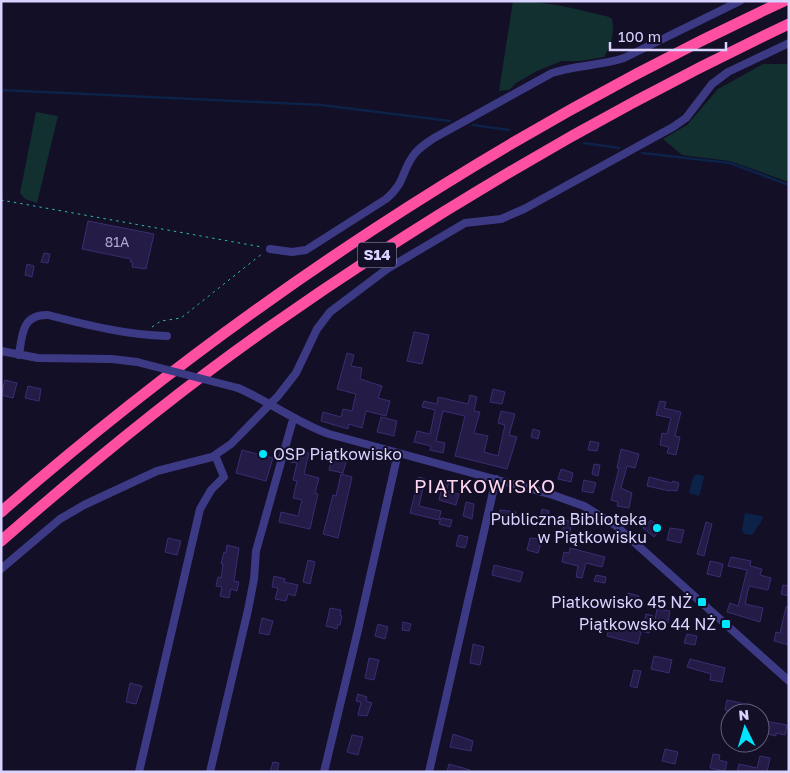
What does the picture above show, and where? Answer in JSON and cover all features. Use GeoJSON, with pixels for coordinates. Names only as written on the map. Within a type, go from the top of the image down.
{"type":"FeatureCollection","features":[{"type":"Feature","properties":{"kind":"highway","name":"S14"},"geometry":{"type":"LineString","coordinates":[[1,512],[188,359],[252,312],[381,225],[510,145],[608,90],[784,1]]}},
{"type":"Feature","properties":{"kind":"highway","name":"S14"},"geometry":{"type":"LineString","coordinates":[[1,541],[68,483],[201,378],[275,323],[400,239],[530,160],[622,108],[789,24]]}},
{"type":"Feature","properties":{"kind":"street"},"geometry":{"type":"LineString","coordinates":[[270,249],[292,252],[306,250],[386,199],[396,190],[413,156],[428,142],[552,73],[565,69],[613,62],[624,58],[740,1]]}},
{"type":"Feature","properties":{"kind":"street"},"geometry":{"type":"LineString","coordinates":[[1,569],[60,520],[84,505],[157,471],[214,455],[231,444],[271,404],[296,373],[317,329],[330,312],[387,269],[465,223],[501,219],[524,209],[673,127],[686,118],[712,84],[728,72],[789,43]]}},
{"type":"Feature","properties":{"kind":"street"},"geometry":{"type":"LineString","coordinates":[[19,355],[22,333],[25,326],[39,314],[138,335],[166,336]]}},
{"type":"Feature","properties":{"kind":"street"},"geometry":{"type":"LineString","coordinates":[[1,352],[38,358],[112,359],[137,362],[238,388],[318,430],[569,500],[600,514],[615,525],[789,681]]}},
{"type":"Feature","properties":{"kind":"street"},"geometry":{"type":"LineString","coordinates":[[210,772],[248,610],[254,579],[256,552],[292,423]]}},
{"type":"Feature","properties":{"kind":"street"},"geometry":{"type":"LineString","coordinates":[[324,772],[398,453]]}},
{"type":"Feature","properties":{"kind":"street"},"geometry":{"type":"LineString","coordinates":[[138,772],[200,509],[211,490],[224,477],[214,455]]}},
{"type":"Feature","properties":{"kind":"street"},"geometry":{"type":"LineString","coordinates":[[429,772],[496,479]]}},
{"type":"Feature","properties":{"kind":"path"},"geometry":{"type":"LineString","coordinates":[[1,200],[270,249]]}},
{"type":"Feature","properties":{"kind":"path"},"geometry":{"type":"LineString","coordinates":[[138,335],[161,321],[181,318],[245,266],[270,249]]}},
{"type":"Feature","properties":{"kind":"green space"},"geometry":{"type":"Polygon","coordinates":[[[513,1],[574,8],[609,17],[612,19],[613,34],[604,57],[580,61],[562,61],[537,71],[516,83],[509,90],[499,91],[513,1]]]}},
{"type":"Feature","properties":{"kind":"green space"},"geometry":{"type":"Polygon","coordinates":[[[763,64],[789,64],[789,182],[730,161],[682,155],[663,139],[687,125],[718,89],[763,64]]]}},
{"type":"Feature","properties":{"kind":"green space"},"geometry":{"type":"Polygon","coordinates":[[[36,112],[58,116],[37,203],[25,199],[20,193],[36,112]]]}},
{"type":"Feature","properties":{"kind":"water"},"geometry":{"type":"Polygon","coordinates":[[[697,474],[704,476],[699,496],[689,493],[693,477],[697,474]]]}},
{"type":"Feature","properties":{"kind":"water"},"geometry":{"type":"Polygon","coordinates":[[[745,513],[763,516],[752,535],[744,534],[742,530],[745,513]]]}},
{"type":"Feature","properties":{"kind":"building"},"geometry":{"type":"Polygon","coordinates":[[[88,221],[154,234],[146,269],[132,267],[133,262],[130,262],[131,259],[82,249],[88,221]]]}},
{"type":"Feature","properties":{"kind":"building"},"geometry":{"type":"Polygon","coordinates":[[[44,253],[50,254],[48,263],[41,262],[44,253]]]}},
{"type":"Feature","properties":{"kind":"building"},"geometry":{"type":"Polygon","coordinates":[[[27,264],[34,266],[32,277],[25,275],[27,264]]]}},
{"type":"Feature","properties":{"kind":"building"},"geometry":{"type":"Polygon","coordinates":[[[414,332],[429,335],[422,364],[407,361],[414,332]]]}},
{"type":"Feature","properties":{"kind":"building"},"geometry":{"type":"Polygon","coordinates":[[[347,353],[354,355],[351,366],[362,368],[360,379],[382,386],[378,398],[390,401],[386,416],[366,411],[362,428],[349,424],[348,429],[321,421],[323,412],[341,417],[343,409],[352,411],[356,394],[337,389],[347,353]]]}},
{"type":"Feature","properties":{"kind":"building"},"geometry":{"type":"Polygon","coordinates":[[[5,380],[17,383],[13,398],[1,395],[5,380]]]}},
{"type":"Feature","properties":{"kind":"building"},"geometry":{"type":"Polygon","coordinates":[[[28,386],[41,389],[39,401],[25,398],[28,386]]]}},
{"type":"Feature","properties":{"kind":"building"},"geometry":{"type":"Polygon","coordinates":[[[493,389],[505,392],[502,404],[490,402],[493,389]]]}},
{"type":"Feature","properties":{"kind":"building"},"geometry":{"type":"Polygon","coordinates":[[[470,395],[477,397],[474,411],[480,412],[474,433],[488,436],[484,452],[498,456],[505,425],[498,423],[501,411],[515,414],[509,435],[517,437],[507,469],[455,456],[465,416],[443,411],[436,441],[445,443],[443,453],[430,450],[431,446],[414,442],[417,431],[430,434],[435,410],[422,407],[424,401],[437,404],[438,397],[468,404],[470,395]]]}},
{"type":"Feature","properties":{"kind":"building"},"geometry":{"type":"Polygon","coordinates":[[[660,401],[666,402],[664,408],[681,412],[675,436],[680,437],[676,455],[667,453],[669,447],[660,445],[662,433],[667,434],[671,418],[656,415],[660,401]]]}},
{"type":"Feature","properties":{"kind":"building"},"geometry":{"type":"Polygon","coordinates":[[[381,417],[397,421],[394,436],[377,432],[381,417]]]}},
{"type":"Feature","properties":{"kind":"building"},"geometry":{"type":"Polygon","coordinates":[[[533,429],[540,431],[538,439],[531,437],[533,429]]]}},
{"type":"Feature","properties":{"kind":"building"},"geometry":{"type":"Polygon","coordinates":[[[590,441],[599,443],[597,451],[588,450],[590,441]]]}},
{"type":"Feature","properties":{"kind":"building"},"geometry":{"type":"Polygon","coordinates":[[[621,449],[639,454],[635,468],[627,466],[621,488],[632,493],[629,508],[617,506],[618,502],[611,500],[619,468],[617,468],[621,449]]]}},
{"type":"Feature","properties":{"kind":"building"},"geometry":{"type":"Polygon","coordinates":[[[242,450],[273,458],[266,481],[236,473],[242,450]]]}},
{"type":"Feature","properties":{"kind":"building"},"geometry":{"type":"Polygon","coordinates":[[[293,450],[309,453],[304,474],[319,478],[315,493],[318,494],[310,529],[279,522],[281,512],[298,516],[302,500],[293,498],[297,481],[293,480],[297,463],[290,462],[293,450]]]}},
{"type":"Feature","properties":{"kind":"building"},"geometry":{"type":"Polygon","coordinates":[[[333,452],[348,455],[343,473],[329,470],[333,452]]]}},
{"type":"Feature","properties":{"kind":"building"},"geometry":{"type":"Polygon","coordinates":[[[594,464],[600,465],[598,476],[592,474],[594,464]]]}},
{"type":"Feature","properties":{"kind":"building"},"geometry":{"type":"Polygon","coordinates":[[[561,469],[573,473],[571,482],[558,479],[561,469]]]}},
{"type":"Feature","properties":{"kind":"building"},"geometry":{"type":"Polygon","coordinates":[[[341,474],[352,477],[338,538],[323,534],[333,495],[336,496],[341,474]]]}},
{"type":"Feature","properties":{"kind":"building"},"geometry":{"type":"Polygon","coordinates":[[[419,477],[425,479],[419,506],[441,511],[439,520],[410,513],[419,477]]]}},
{"type":"Feature","properties":{"kind":"building"},"geometry":{"type":"Polygon","coordinates":[[[649,477],[679,483],[677,491],[647,486],[649,477]]]}},
{"type":"Feature","properties":{"kind":"building"},"geometry":{"type":"Polygon","coordinates":[[[440,479],[449,482],[446,491],[459,494],[456,505],[439,500],[441,491],[437,489],[440,479]]]}},
{"type":"Feature","properties":{"kind":"building"},"geometry":{"type":"Polygon","coordinates":[[[584,480],[596,483],[593,493],[582,491],[584,480]]]}},
{"type":"Feature","properties":{"kind":"building"},"geometry":{"type":"Polygon","coordinates":[[[466,502],[474,504],[472,519],[463,516],[466,502]]]}},
{"type":"Feature","properties":{"kind":"building"},"geometry":{"type":"Polygon","coordinates":[[[542,509],[549,511],[546,525],[539,523],[542,509]]]}},
{"type":"Feature","properties":{"kind":"building"},"geometry":{"type":"Polygon","coordinates":[[[500,510],[516,512],[514,522],[506,520],[505,523],[498,521],[500,510]]]}},
{"type":"Feature","properties":{"kind":"building"},"geometry":{"type":"Polygon","coordinates":[[[441,518],[452,520],[450,527],[439,524],[441,518]]]}},
{"type":"Feature","properties":{"kind":"building"},"geometry":{"type":"Polygon","coordinates":[[[565,520],[572,522],[569,536],[562,534],[565,520]]]}},
{"type":"Feature","properties":{"kind":"building"},"geometry":{"type":"Polygon","coordinates":[[[651,520],[661,529],[654,537],[643,528],[651,520]]]}},
{"type":"Feature","properties":{"kind":"building"},"geometry":{"type":"Polygon","coordinates":[[[706,522],[712,524],[704,556],[697,554],[706,522]]]}},
{"type":"Feature","properties":{"kind":"building"},"geometry":{"type":"Polygon","coordinates":[[[670,528],[684,530],[681,543],[667,540],[670,528]]]}},
{"type":"Feature","properties":{"kind":"building"},"geometry":{"type":"Polygon","coordinates":[[[459,535],[468,537],[465,548],[456,546],[459,535]]]}},
{"type":"Feature","properties":{"kind":"building"},"geometry":{"type":"Polygon","coordinates":[[[168,538],[181,541],[177,555],[165,552],[168,538]]]}},
{"type":"Feature","properties":{"kind":"building"},"geometry":{"type":"Polygon","coordinates":[[[530,538],[542,539],[538,553],[527,550],[530,538]]]}},
{"type":"Feature","properties":{"kind":"building"},"geometry":{"type":"Polygon","coordinates":[[[227,545],[239,548],[234,581],[239,582],[237,591],[231,589],[229,598],[220,596],[222,587],[216,586],[218,577],[221,578],[223,564],[221,564],[227,545]]]}},
{"type":"Feature","properties":{"kind":"building"},"geometry":{"type":"Polygon","coordinates":[[[570,548],[605,557],[602,567],[586,563],[582,578],[576,577],[578,566],[562,562],[564,552],[569,553],[570,548]]]}},
{"type":"Feature","properties":{"kind":"building"},"geometry":{"type":"Polygon","coordinates":[[[731,557],[751,561],[750,566],[762,569],[760,575],[771,578],[768,590],[749,586],[745,604],[763,608],[760,622],[727,612],[730,603],[738,606],[747,570],[728,566],[731,557]]]}},
{"type":"Feature","properties":{"kind":"building"},"geometry":{"type":"Polygon","coordinates":[[[308,560],[315,562],[310,584],[303,582],[308,560]]]}},
{"type":"Feature","properties":{"kind":"building"},"geometry":{"type":"Polygon","coordinates":[[[710,561],[723,564],[720,577],[707,574],[710,561]]]}},
{"type":"Feature","properties":{"kind":"building"},"geometry":{"type":"Polygon","coordinates":[[[494,565],[523,572],[520,582],[492,575],[494,565]]]}},
{"type":"Feature","properties":{"kind":"building"},"geometry":{"type":"Polygon","coordinates":[[[596,575],[606,577],[605,583],[594,581],[596,575]]]}},
{"type":"Feature","properties":{"kind":"building"},"geometry":{"type":"Polygon","coordinates":[[[274,576],[285,579],[284,582],[298,585],[295,596],[288,594],[286,601],[275,599],[278,588],[272,587],[274,576]]]}},
{"type":"Feature","properties":{"kind":"building"},"geometry":{"type":"Polygon","coordinates":[[[783,585],[789,586],[789,596],[781,594],[783,585]]]}},
{"type":"Feature","properties":{"kind":"building"},"geometry":{"type":"Polygon","coordinates":[[[628,593],[639,596],[638,608],[625,603],[628,593]]]}},
{"type":"Feature","properties":{"kind":"building"},"geometry":{"type":"Polygon","coordinates":[[[786,607],[789,607],[789,645],[774,641],[776,632],[780,633],[786,607]]]}},
{"type":"Feature","properties":{"kind":"building"},"geometry":{"type":"Polygon","coordinates":[[[330,608],[341,610],[340,615],[342,616],[337,629],[326,626],[330,608]]]}},
{"type":"Feature","properties":{"kind":"building"},"geometry":{"type":"Polygon","coordinates":[[[657,609],[670,611],[668,623],[655,620],[657,609]]]}},
{"type":"Feature","properties":{"kind":"building"},"geometry":{"type":"Polygon","coordinates":[[[646,614],[653,616],[649,633],[642,631],[646,614]]]}},
{"type":"Feature","properties":{"kind":"building"},"geometry":{"type":"Polygon","coordinates":[[[262,618],[273,621],[269,635],[259,633],[262,618]]]}},
{"type":"Feature","properties":{"kind":"building"},"geometry":{"type":"Polygon","coordinates":[[[403,622],[411,624],[409,631],[402,630],[403,622]]]}},
{"type":"Feature","properties":{"kind":"building"},"geometry":{"type":"Polygon","coordinates":[[[378,624],[388,627],[385,639],[375,636],[378,624]]]}},
{"type":"Feature","properties":{"kind":"building"},"geometry":{"type":"Polygon","coordinates":[[[610,624],[641,632],[638,644],[607,636],[610,624]]]}},
{"type":"Feature","properties":{"kind":"building"},"geometry":{"type":"Polygon","coordinates":[[[687,634],[697,636],[695,645],[684,643],[687,634]]]}},
{"type":"Feature","properties":{"kind":"building"},"geometry":{"type":"Polygon","coordinates":[[[473,644],[484,647],[480,665],[470,663],[473,644]]]}},
{"type":"Feature","properties":{"kind":"building"},"geometry":{"type":"Polygon","coordinates":[[[654,656],[672,660],[669,673],[651,669],[654,656]]]}},
{"type":"Feature","properties":{"kind":"building"},"geometry":{"type":"Polygon","coordinates":[[[369,658],[379,660],[374,680],[365,678],[369,658]]]}},
{"type":"Feature","properties":{"kind":"building"},"geometry":{"type":"Polygon","coordinates":[[[690,659],[725,668],[722,682],[710,680],[711,674],[687,667],[690,659]]]}},
{"type":"Feature","properties":{"kind":"building"},"geometry":{"type":"Polygon","coordinates":[[[634,670],[641,671],[637,688],[630,686],[634,670]]]}},
{"type":"Feature","properties":{"kind":"building"},"geometry":{"type":"Polygon","coordinates":[[[130,683],[142,686],[136,704],[126,702],[130,683]]]}},
{"type":"Feature","properties":{"kind":"building"},"geometry":{"type":"Polygon","coordinates":[[[358,694],[367,697],[366,701],[372,703],[367,716],[358,715],[361,702],[356,701],[358,694]]]}},
{"type":"Feature","properties":{"kind":"building"},"geometry":{"type":"Polygon","coordinates":[[[727,700],[741,703],[726,703],[727,700]]]}},
{"type":"Feature","properties":{"kind":"building"},"geometry":{"type":"Polygon","coordinates":[[[770,722],[787,725],[785,735],[776,733],[776,736],[770,734],[770,722]]]}},
{"type":"Feature","properties":{"kind":"building"},"geometry":{"type":"Polygon","coordinates":[[[453,734],[473,741],[471,751],[450,747],[453,734]]]}},
{"type":"Feature","properties":{"kind":"building"},"geometry":{"type":"Polygon","coordinates":[[[352,735],[363,737],[358,755],[347,752],[352,735]]]}},
{"type":"Feature","properties":{"kind":"building"},"geometry":{"type":"Polygon","coordinates":[[[665,749],[678,752],[675,764],[662,761],[665,749]]]}},
{"type":"Feature","properties":{"kind":"building"},"geometry":{"type":"Polygon","coordinates":[[[713,754],[720,755],[719,760],[727,762],[725,771],[710,768],[713,754]]]}},
{"type":"Feature","properties":{"kind":"building"},"geometry":{"type":"Polygon","coordinates":[[[760,756],[770,758],[767,772],[737,772],[739,764],[757,768],[760,756]]]}},
{"type":"Feature","properties":{"kind":"building"},"geometry":{"type":"Polygon","coordinates":[[[273,762],[279,763],[277,772],[270,772],[273,762]]]}},
{"type":"Feature","properties":{"kind":"building"},"geometry":{"type":"Polygon","coordinates":[[[449,764],[470,770],[469,772],[447,772],[449,764]]]}},
{"type":"Feature","properties":{"kind":"waterway"},"geometry":{"type":"LineString","coordinates":[[1,90],[321,105],[450,121]]}},
{"type":"Feature","properties":{"kind":"waterway"},"geometry":{"type":"LineString","coordinates":[[473,125],[509,130]]}},
{"type":"Feature","properties":{"kind":"waterway"},"geometry":{"type":"LineString","coordinates":[[584,143],[619,148]]}},
{"type":"Feature","properties":{"kind":"waterway"},"geometry":{"type":"LineString","coordinates":[[642,153],[730,163],[789,185]]}},
{"type":"Feature","properties":{"kind":"place","name":"OSP Piątkowisko"},"geometry":{"type":"Point","coordinates":[263,454]}},
{"type":"Feature","properties":{"kind":"place","name":"Publiczna Biblioteka w Piątkowisku"},"geometry":{"type":"Point","coordinates":[657,528]}},
{"type":"Feature","properties":{"kind":"place","name":"Piatkowisko 45 NŻ"},"geometry":{"type":"Point","coordinates":[702,602]}},
{"type":"Feature","properties":{"kind":"place","name":"Piątkowsko 44 NŻ"},"geometry":{"type":"Point","coordinates":[726,624]}},
{"type":"Feature","properties":{"kind":"district","name":"PIĄTKOWISKO"},"geometry":{"type":"Point","coordinates":[485,486]}}]}
